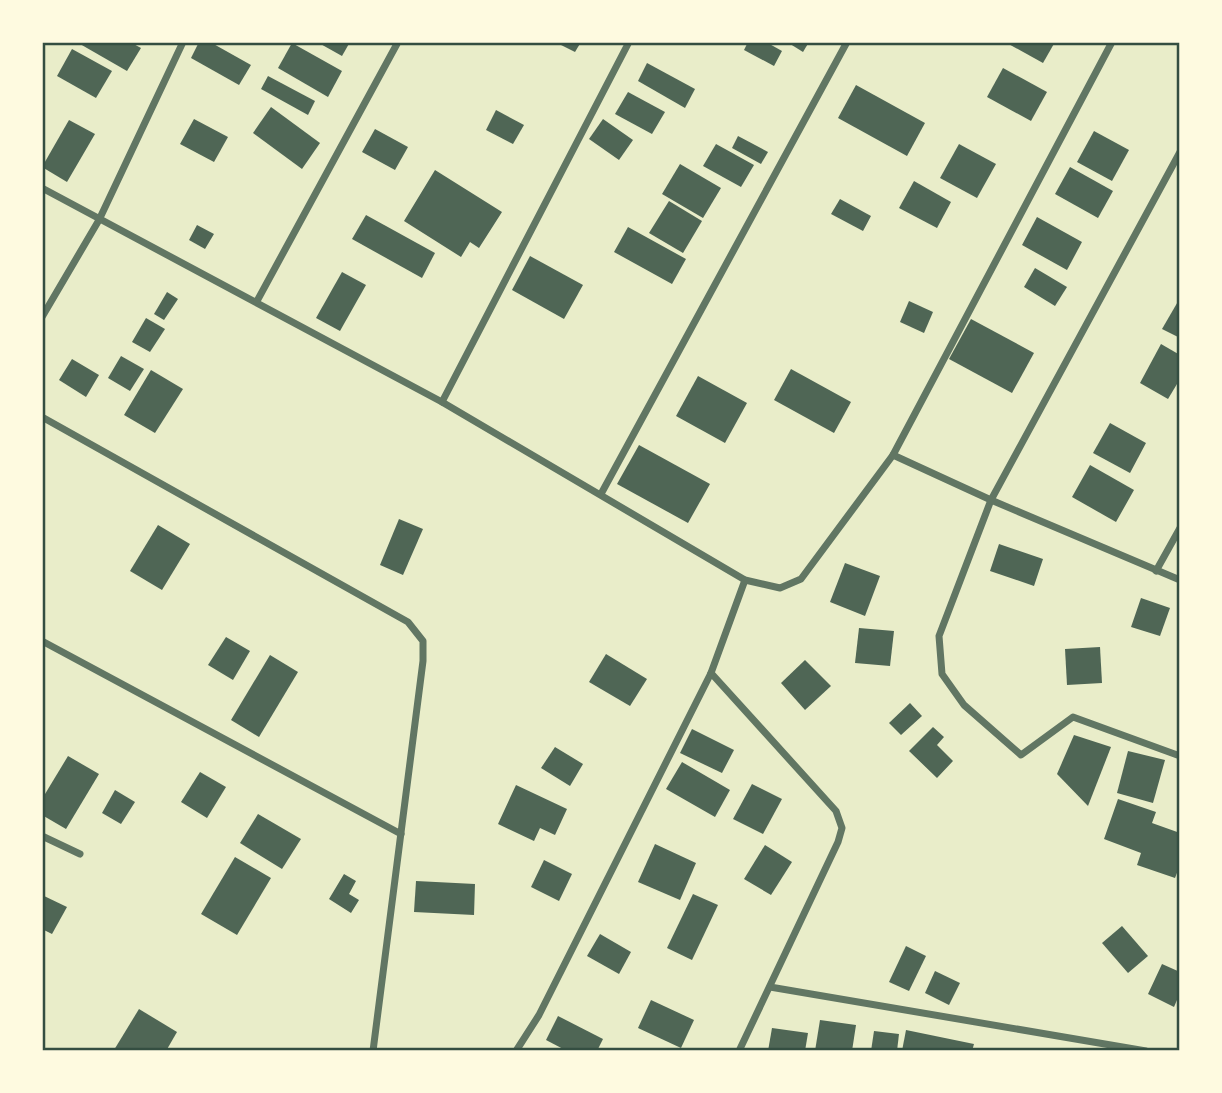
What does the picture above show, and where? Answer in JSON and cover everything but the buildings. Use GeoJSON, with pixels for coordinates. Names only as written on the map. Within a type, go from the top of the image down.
{"type":"FeatureCollection","features":[{"type":"Feature","properties":{"kind":"street"},"geometry":{"type":"LineString","coordinates":[[42,317],[99,220],[183,42]]}},
{"type":"Feature","properties":{"kind":"street"},"geometry":{"type":"LineString","coordinates":[[257,301],[398,42]]}},
{"type":"Feature","properties":{"kind":"street"},"geometry":{"type":"LineString","coordinates":[[442,402],[629,42]]}},
{"type":"Feature","properties":{"kind":"street"},"geometry":{"type":"LineString","coordinates":[[601,494],[847,42]]}},
{"type":"Feature","properties":{"kind":"street"},"geometry":{"type":"LineString","coordinates":[[42,188],[442,402],[745,580],[780,589],[801,579],[893,455],[1112,42]]}},
{"type":"Feature","properties":{"kind":"street"},"geometry":{"type":"LineString","coordinates":[[1180,152],[991,500],[939,636],[942,674],[964,705],[1021,755],[1073,717],[1180,756]]}},
{"type":"Feature","properties":{"kind":"street"},"geometry":{"type":"LineString","coordinates":[[42,417],[408,622],[423,640],[423,661],[373,1051]]}},
{"type":"Feature","properties":{"kind":"street"},"geometry":{"type":"LineString","coordinates":[[893,455],[991,500],[1180,580]]}},
{"type":"Feature","properties":{"kind":"street"},"geometry":{"type":"LineString","coordinates":[[1156,571],[1180,527]]}},
{"type":"Feature","properties":{"kind":"street"},"geometry":{"type":"LineString","coordinates":[[516,1051],[539,1015],[711,673],[745,580]]}},
{"type":"Feature","properties":{"kind":"street"},"geometry":{"type":"LineString","coordinates":[[42,641],[401,834]]}},
{"type":"Feature","properties":{"kind":"street"},"geometry":{"type":"LineString","coordinates":[[711,673],[836,811],[842,828],[838,842],[739,1051]]}},
{"type":"Feature","properties":{"kind":"street"},"geometry":{"type":"LineString","coordinates":[[42,836],[80,854]]}},
{"type":"Feature","properties":{"kind":"street"},"geometry":{"type":"LineString","coordinates":[[770,987],[1146,1051]]}}]}
